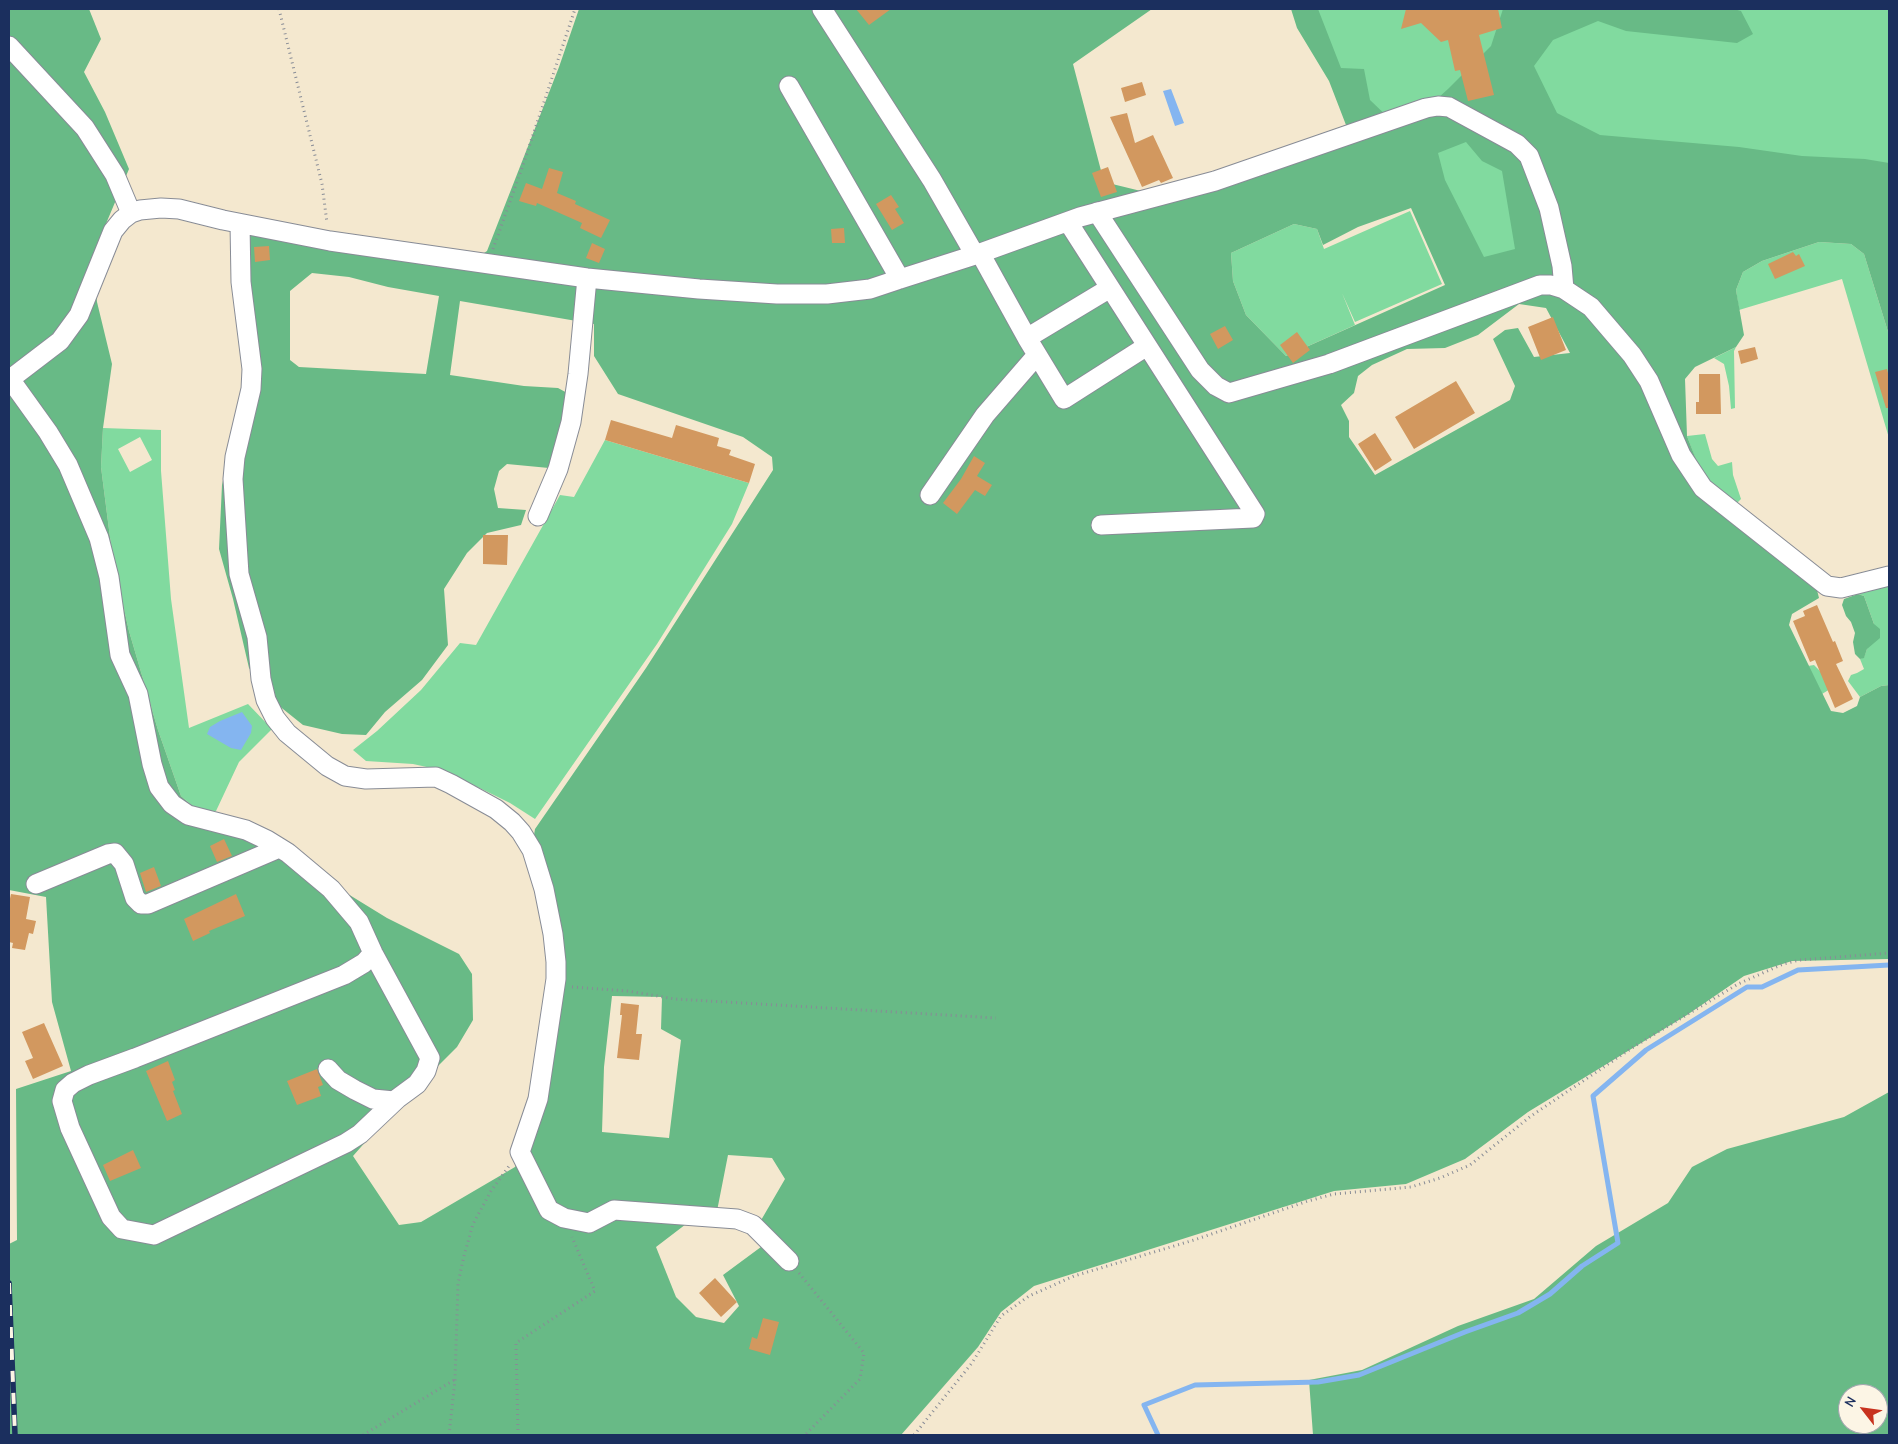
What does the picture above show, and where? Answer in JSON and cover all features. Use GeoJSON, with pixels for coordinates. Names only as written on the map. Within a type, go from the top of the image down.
{"type":"FeatureCollection","features":[{"type":"Feature","properties":{"kind":"street"},"geometry":{"type":"LineString","coordinates":[[822,9],[978,254],[1064,399],[1147,346]]}},
{"type":"Feature","properties":{"kind":"street"},"geometry":{"type":"LineString","coordinates":[[9,46],[86,128],[114,175],[131,213]]}},
{"type":"Feature","properties":{"kind":"street"},"geometry":{"type":"LineString","coordinates":[[789,86],[900,279]]}},
{"type":"Feature","properties":{"kind":"street"},"geometry":{"type":"LineString","coordinates":[[373,954],[344,975],[90,1075],[73,1083],[64,1090],[62,1102],[70,1128],[111,1217],[122,1229],[154,1235],[346,1143],[360,1134],[394,1101],[417,1084],[426,1071],[430,1058],[373,954],[359,922],[331,889],[279,848],[246,830],[188,815],[172,804],[159,787],[152,764],[138,694],[119,650],[110,577],[99,538],[68,465],[48,432],[10,380],[60,342],[79,315],[114,232],[122,220],[131,213],[161,208],[178,208],[240,224],[330,241],[588,278],[699,289],[777,294],[827,294],[870,288],[900,279],[1098,212],[1215,181],[1426,108],[1438,106],[1449,107],[1517,144],[1529,156],[1549,208],[1562,266],[1564,289]]}},
{"type":"Feature","properties":{"kind":"street"},"geometry":{"type":"LineString","coordinates":[[1098,212],[1200,370],[1216,386],[1229,393],[1329,364],[1540,285],[1551,285],[1564,289],[1591,307],[1632,355],[1649,381],[1681,455],[1703,488],[1827,586],[1841,588],[1889,576]]}},
{"type":"Feature","properties":{"kind":"street"},"geometry":{"type":"LineString","coordinates":[[1068,222],[1255,514],[1253,518],[1101,525]]}},
{"type":"Feature","properties":{"kind":"street"},"geometry":{"type":"LineString","coordinates":[[240,224],[241,282],[252,369],[251,389],[235,457],[233,479],[240,574],[257,637],[261,679],[266,700],[275,718],[287,733],[328,766],[345,776],[366,779],[436,777],[452,784],[496,809],[512,822],[521,832],[532,850],[539,869],[553,934],[556,979],[538,1099],[520,1152],[544,1203],[550,1210],[564,1218],[589,1223],[614,1210],[737,1219],[753,1225],[789,1261]]}},
{"type":"Feature","properties":{"kind":"street"},"geometry":{"type":"LineString","coordinates":[[538,516],[558,469],[571,422],[588,278]]}},
{"type":"Feature","properties":{"kind":"street"},"geometry":{"type":"LineString","coordinates":[[1027,338],[1110,288]]}},
{"type":"Feature","properties":{"kind":"street"},"geometry":{"type":"LineString","coordinates":[[930,495],[985,415],[1037,355]]}},
{"type":"Feature","properties":{"kind":"street"},"geometry":{"type":"LineString","coordinates":[[36,884],[108,854],[115,853],[124,864],[136,898],[141,904],[148,904],[279,848]]}},
{"type":"Feature","properties":{"kind":"street"},"geometry":{"type":"LineString","coordinates":[[328,1069],[338,1080],[373,1099],[394,1101]]}},
{"type":"Feature","properties":{"kind":"path"},"geometry":{"type":"LineString","coordinates":[[279,9],[322,184],[330,241]]}},
{"type":"Feature","properties":{"kind":"path"},"geometry":{"type":"LineString","coordinates":[[488,263],[523,166],[575,9]]}},
{"type":"Feature","properties":{"kind":"path"},"geometry":{"type":"LineString","coordinates":[[914,1435],[972,1363],[1002,1316],[1029,1296],[1074,1276],[1194,1240],[1308,1201],[1334,1194],[1411,1187],[1440,1178],[1470,1165],[1531,1116],[1635,1046],[1738,984],[1783,964],[1800,960],[1889,953]]}},
{"type":"Feature","properties":{"kind":"path"},"geometry":{"type":"LineString","coordinates":[[556,979],[570,987],[628,991],[675,998],[996,1018]]}},
{"type":"Feature","properties":{"kind":"path"},"geometry":{"type":"LineString","coordinates":[[449,1435],[455,1380],[458,1284],[473,1224],[491,1191],[520,1152]]}},
{"type":"Feature","properties":{"kind":"path"},"geometry":{"type":"LineString","coordinates":[[518,1435],[516,1343],[595,1291],[564,1218]]}},
{"type":"Feature","properties":{"kind":"path"},"geometry":{"type":"LineString","coordinates":[[789,1261],[864,1353],[860,1379],[805,1435]]}},
{"type":"Feature","properties":{"kind":"path"},"geometry":{"type":"LineString","coordinates":[[363,1435],[455,1380]]}},
{"type":"Feature","properties":{"kind":"green space"},"geometry":{"type":"Polygon","coordinates":[[[9,9],[89,9],[101,39],[84,72],[105,112],[129,169],[92,257],[97,302],[112,364],[103,428],[101,467],[113,561],[129,631],[158,730],[181,796],[212,824],[247,832],[387,918],[459,954],[472,974],[473,1020],[457,1047],[406,1096],[353,1156],[399,1225],[421,1222],[515,1167],[537,1124],[559,992],[533,841],[535,829],[646,668],[773,470],[772,457],[743,437],[618,394],[594,356],[594,324],[460,301],[450,375],[524,386],[558,388],[569,394],[549,468],[507,464],[499,471],[494,489],[498,508],[526,510],[521,525],[487,533],[467,553],[444,589],[448,645],[422,680],[385,712],[366,735],[342,734],[303,725],[278,705],[249,668],[219,549],[222,485],[248,366],[249,234],[463,267],[487,251],[559,67],[579,9],[1152,9],[1073,64],[1104,182],[1145,192],[1199,177],[1346,125],[1329,81],[1297,28],[1291,9],[1318,9],[1341,68],[1364,69],[1370,100],[1394,123],[1408,125],[1448,89],[1491,46],[1503,9],[1734,9],[1741,11],[1753,34],[1737,43],[1626,31],[1598,21],[1553,40],[1534,66],[1557,113],[1600,135],[1739,147],[1802,156],[1865,159],[1889,163],[1889,335],[1864,254],[1851,244],[1819,242],[1762,261],[1743,272],[1736,290],[1744,335],[1736,347],[1695,367],[1685,379],[1687,436],[1711,498],[1817,590],[1819,598],[1792,614],[1789,625],[1831,711],[1843,713],[1857,706],[1860,697],[1881,686],[1889,685],[1889,959],[1792,961],[1744,976],[1687,1015],[1528,1112],[1465,1159],[1406,1184],[1334,1191],[1034,1286],[1001,1312],[978,1347],[901,1435],[9,1435],[9,1244],[17,1240],[16,1089],[71,1071],[52,1002],[46,897],[9,890],[9,9]],[[1466,142],[1438,153],[1445,180],[1484,257],[1515,249],[1502,171],[1482,161],[1466,142]],[[1411,208],[1358,227],[1323,245],[1317,229],[1294,224],[1231,253],[1233,281],[1246,315],[1286,356],[1445,285],[1411,208]],[[312,273],[290,291],[290,360],[299,367],[426,374],[439,296],[388,287],[349,277],[312,273]],[[1519,304],[1478,335],[1445,348],[1407,349],[1372,365],[1358,376],[1354,393],[1341,405],[1349,421],[1349,437],[1375,475],[1510,400],[1515,386],[1493,339],[1505,330],[1518,328],[1534,357],[1570,353],[1546,308],[1519,304]],[[612,996],[604,1067],[602,1132],[669,1138],[681,1040],[661,1029],[662,997],[612,996]],[[728,1155],[717,1211],[690,1221],[656,1247],[676,1297],[696,1317],[724,1323],[739,1306],[723,1275],[765,1244],[760,1222],[785,1179],[772,1158],[728,1155]]]}},
{"type":"Feature","properties":{"kind":"green space"},"geometry":{"type":"Polygon","coordinates":[[[1305,9],[1889,9],[1889,187],[1473,298],[1305,9]]]}},
{"type":"Feature","properties":{"kind":"green space"},"geometry":{"type":"Polygon","coordinates":[[[1410,211],[1442,284],[1355,322],[1342,293],[1355,325],[1286,356],[1246,315],[1233,281],[1231,253],[1294,224],[1317,229],[1324,249],[1410,211]]]}},
{"type":"Feature","properties":{"kind":"green space"},"geometry":{"type":"Polygon","coordinates":[[[1819,242],[1851,244],[1864,254],[1889,335],[1889,438],[1842,279],[1739,310],[1736,290],[1743,272],[1762,261],[1819,242]]]}},
{"type":"Feature","properties":{"kind":"green space"},"geometry":{"type":"Polygon","coordinates":[[[1736,347],[1734,351],[1735,408],[1731,409],[1729,386],[1724,364],[1714,358],[1736,347]]]}},
{"type":"Feature","properties":{"kind":"green space"},"geometry":{"type":"Polygon","coordinates":[[[103,428],[161,430],[161,471],[171,599],[189,728],[248,704],[272,729],[239,762],[216,811],[199,812],[181,796],[158,730],[129,631],[113,561],[101,467],[103,428]],[[140,437],[118,449],[130,472],[152,460],[140,437]]]}},
{"type":"Feature","properties":{"kind":"green space"},"geometry":{"type":"Polygon","coordinates":[[[1705,434],[1712,459],[1718,466],[1732,462],[1733,475],[1741,499],[1735,505],[1705,484],[1687,436],[1705,434]]]}},
{"type":"Feature","properties":{"kind":"green space"},"geometry":{"type":"Polygon","coordinates":[[[605,440],[749,483],[732,524],[657,644],[535,819],[510,803],[445,771],[413,764],[366,761],[353,750],[377,731],[421,690],[460,643],[476,645],[560,495],[574,497],[605,440]]]}},
{"type":"Feature","properties":{"kind":"green space"},"geometry":{"type":"Polygon","coordinates":[[[1889,584],[1889,685],[1881,686],[1860,697],[1848,681],[1851,675],[1864,669],[1860,659],[1864,657],[1874,624],[1864,596],[1858,594],[1889,584]]]}},
{"type":"Feature","properties":{"kind":"green space"},"geometry":{"type":"Polygon","coordinates":[[[1858,594],[1864,596],[1874,624],[1880,629],[1880,638],[1867,649],[1864,658],[1860,659],[1855,654],[1853,642],[1855,633],[1842,605],[1844,599],[1858,594]]]}},
{"type":"Feature","properties":{"kind":"green space"},"geometry":{"type":"Polygon","coordinates":[[[1814,665],[1835,686],[1822,694],[1808,666],[1814,665]]]}},
{"type":"Feature","properties":{"kind":"green space"},"geometry":{"type":"Polygon","coordinates":[[[1889,1092],[1889,1435],[1313,1435],[1309,1380],[1362,1370],[1458,1326],[1534,1299],[1596,1246],[1668,1203],[1692,1167],[1727,1149],[1844,1117],[1889,1092]]]}},
{"type":"Feature","properties":{"kind":"water"},"geometry":{"type":"Polygon","coordinates":[[[1171,89],[1184,123],[1175,126],[1163,91],[1171,89]]]}},
{"type":"Feature","properties":{"kind":"water"},"geometry":{"type":"Polygon","coordinates":[[[242,712],[252,726],[251,733],[241,750],[231,748],[207,734],[210,727],[242,712]]]}},
{"type":"Feature","properties":{"kind":"building"},"geometry":{"type":"Polygon","coordinates":[[[856,9],[891,9],[869,25],[856,9]]]}},
{"type":"Feature","properties":{"kind":"building"},"geometry":{"type":"Polygon","coordinates":[[[1406,9],[1498,9],[1502,28],[1479,35],[1494,95],[1468,101],[1460,70],[1455,71],[1448,40],[1441,42],[1421,23],[1401,29],[1406,9]]]}},
{"type":"Feature","properties":{"kind":"building"},"geometry":{"type":"Polygon","coordinates":[[[1142,82],[1146,95],[1125,102],[1121,88],[1142,82]]]}},
{"type":"Feature","properties":{"kind":"building"},"geometry":{"type":"Polygon","coordinates":[[[1127,113],[1135,143],[1153,135],[1173,178],[1161,183],[1159,180],[1142,187],[1110,117],[1127,113]]]}},
{"type":"Feature","properties":{"kind":"building"},"geometry":{"type":"Polygon","coordinates":[[[1108,167],[1117,192],[1101,197],[1092,173],[1108,167]]]}},
{"type":"Feature","properties":{"kind":"building"},"geometry":{"type":"Polygon","coordinates":[[[549,168],[563,172],[557,193],[576,201],[575,204],[610,220],[601,238],[580,228],[582,223],[537,203],[536,206],[519,201],[526,183],[542,189],[549,168]]]}},
{"type":"Feature","properties":{"kind":"building"},"geometry":{"type":"Polygon","coordinates":[[[891,195],[899,207],[895,209],[904,223],[892,230],[876,204],[891,195]]]}},
{"type":"Feature","properties":{"kind":"building"},"geometry":{"type":"Polygon","coordinates":[[[844,228],[845,243],[832,243],[831,229],[844,228]]]}},
{"type":"Feature","properties":{"kind":"building"},"geometry":{"type":"Polygon","coordinates":[[[592,243],[605,249],[599,263],[586,258],[592,243]]]}},
{"type":"Feature","properties":{"kind":"building"},"geometry":{"type":"Polygon","coordinates":[[[269,246],[270,260],[255,262],[254,247],[269,246]]]}},
{"type":"Feature","properties":{"kind":"building"},"geometry":{"type":"Polygon","coordinates":[[[1793,252],[1796,256],[1799,254],[1805,266],[1775,279],[1768,264],[1793,252]]]}},
{"type":"Feature","properties":{"kind":"building"},"geometry":{"type":"Polygon","coordinates":[[[1553,317],[1566,350],[1541,360],[1528,327],[1553,317]]]}},
{"type":"Feature","properties":{"kind":"building"},"geometry":{"type":"Polygon","coordinates":[[[1225,326],[1233,340],[1218,349],[1210,334],[1225,326]]]}},
{"type":"Feature","properties":{"kind":"building"},"geometry":{"type":"Polygon","coordinates":[[[1297,332],[1310,350],[1293,363],[1280,345],[1297,332]]]}},
{"type":"Feature","properties":{"kind":"building"},"geometry":{"type":"Polygon","coordinates":[[[1755,347],[1758,359],[1741,364],[1738,351],[1755,347]]]}},
{"type":"Feature","properties":{"kind":"building"},"geometry":{"type":"Polygon","coordinates":[[[1887,369],[1889,377],[1889,408],[1886,408],[1875,372],[1887,369]]]}},
{"type":"Feature","properties":{"kind":"building"},"geometry":{"type":"Polygon","coordinates":[[[1699,374],[1720,374],[1721,414],[1696,414],[1696,402],[1699,402],[1699,374]]]}},
{"type":"Feature","properties":{"kind":"building"},"geometry":{"type":"Polygon","coordinates":[[[1456,381],[1475,413],[1414,449],[1395,417],[1456,381]]]}},
{"type":"Feature","properties":{"kind":"building"},"geometry":{"type":"Polygon","coordinates":[[[611,420],[672,438],[676,425],[719,438],[717,446],[731,450],[729,455],[755,464],[749,483],[605,440],[611,420]]]}},
{"type":"Feature","properties":{"kind":"building"},"geometry":{"type":"Polygon","coordinates":[[[1375,433],[1392,460],[1375,471],[1358,444],[1375,433]]]}},
{"type":"Feature","properties":{"kind":"building"},"geometry":{"type":"Polygon","coordinates":[[[974,456],[985,463],[977,476],[992,485],[985,496],[975,490],[957,514],[943,503],[961,479],[974,456]]]}},
{"type":"Feature","properties":{"kind":"building"},"geometry":{"type":"Polygon","coordinates":[[[483,535],[508,535],[507,565],[483,564],[483,535]]]}},
{"type":"Feature","properties":{"kind":"building"},"geometry":{"type":"Polygon","coordinates":[[[1817,605],[1843,661],[1836,664],[1853,699],[1835,708],[1815,660],[1810,662],[1793,621],[1805,616],[1803,611],[1817,605]]]}},
{"type":"Feature","properties":{"kind":"building"},"geometry":{"type":"Polygon","coordinates":[[[224,839],[232,856],[217,862],[210,846],[224,839]]]}},
{"type":"Feature","properties":{"kind":"building"},"geometry":{"type":"Polygon","coordinates":[[[154,867],[161,886],[146,892],[140,873],[154,867]]]}},
{"type":"Feature","properties":{"kind":"building"},"geometry":{"type":"Polygon","coordinates":[[[11,894],[30,897],[26,919],[36,921],[33,934],[29,933],[25,950],[12,948],[13,943],[9,942],[9,903],[11,894]]]}},
{"type":"Feature","properties":{"kind":"building"},"geometry":{"type":"Polygon","coordinates":[[[236,894],[245,916],[209,931],[210,933],[193,941],[184,919],[236,894]]]}},
{"type":"Feature","properties":{"kind":"building"},"geometry":{"type":"Polygon","coordinates":[[[621,1003],[639,1005],[636,1034],[642,1034],[639,1060],[617,1058],[622,1015],[620,1015],[621,1003]]]}},
{"type":"Feature","properties":{"kind":"building"},"geometry":{"type":"Polygon","coordinates":[[[44,1023],[63,1066],[33,1079],[25,1061],[33,1058],[22,1032],[44,1023]]]}},
{"type":"Feature","properties":{"kind":"building"},"geometry":{"type":"Polygon","coordinates":[[[168,1061],[175,1080],[172,1082],[175,1090],[173,1091],[182,1114],[167,1121],[146,1071],[168,1061]]]}},
{"type":"Feature","properties":{"kind":"building"},"geometry":{"type":"Polygon","coordinates":[[[317,1069],[323,1085],[318,1087],[321,1096],[297,1105],[287,1081],[317,1069]]]}},
{"type":"Feature","properties":{"kind":"building"},"geometry":{"type":"Polygon","coordinates":[[[133,1150],[141,1168],[110,1181],[103,1165],[133,1150]]]}},
{"type":"Feature","properties":{"kind":"building"},"geometry":{"type":"Polygon","coordinates":[[[715,1278],[737,1302],[721,1317],[699,1293],[715,1278]]]}},
{"type":"Feature","properties":{"kind":"building"},"geometry":{"type":"Polygon","coordinates":[[[763,1318],[779,1322],[770,1355],[749,1349],[752,1337],[757,1339],[763,1318]]]}},
{"type":"Feature","properties":{"kind":"waterway"},"geometry":{"type":"LineString","coordinates":[[1158,1435],[1144,1405],[1195,1385],[1318,1382],[1359,1375],[1465,1332],[1518,1313],[1550,1294],[1582,1266],[1618,1243],[1593,1096],[1646,1050],[1747,987],[1762,987],[1798,970],[1889,965]]}},
{"type":"Feature","properties":{"kind":"railway"},"geometry":{"type":"LineString","coordinates":[[9,1283],[15,1435]]}}]}
